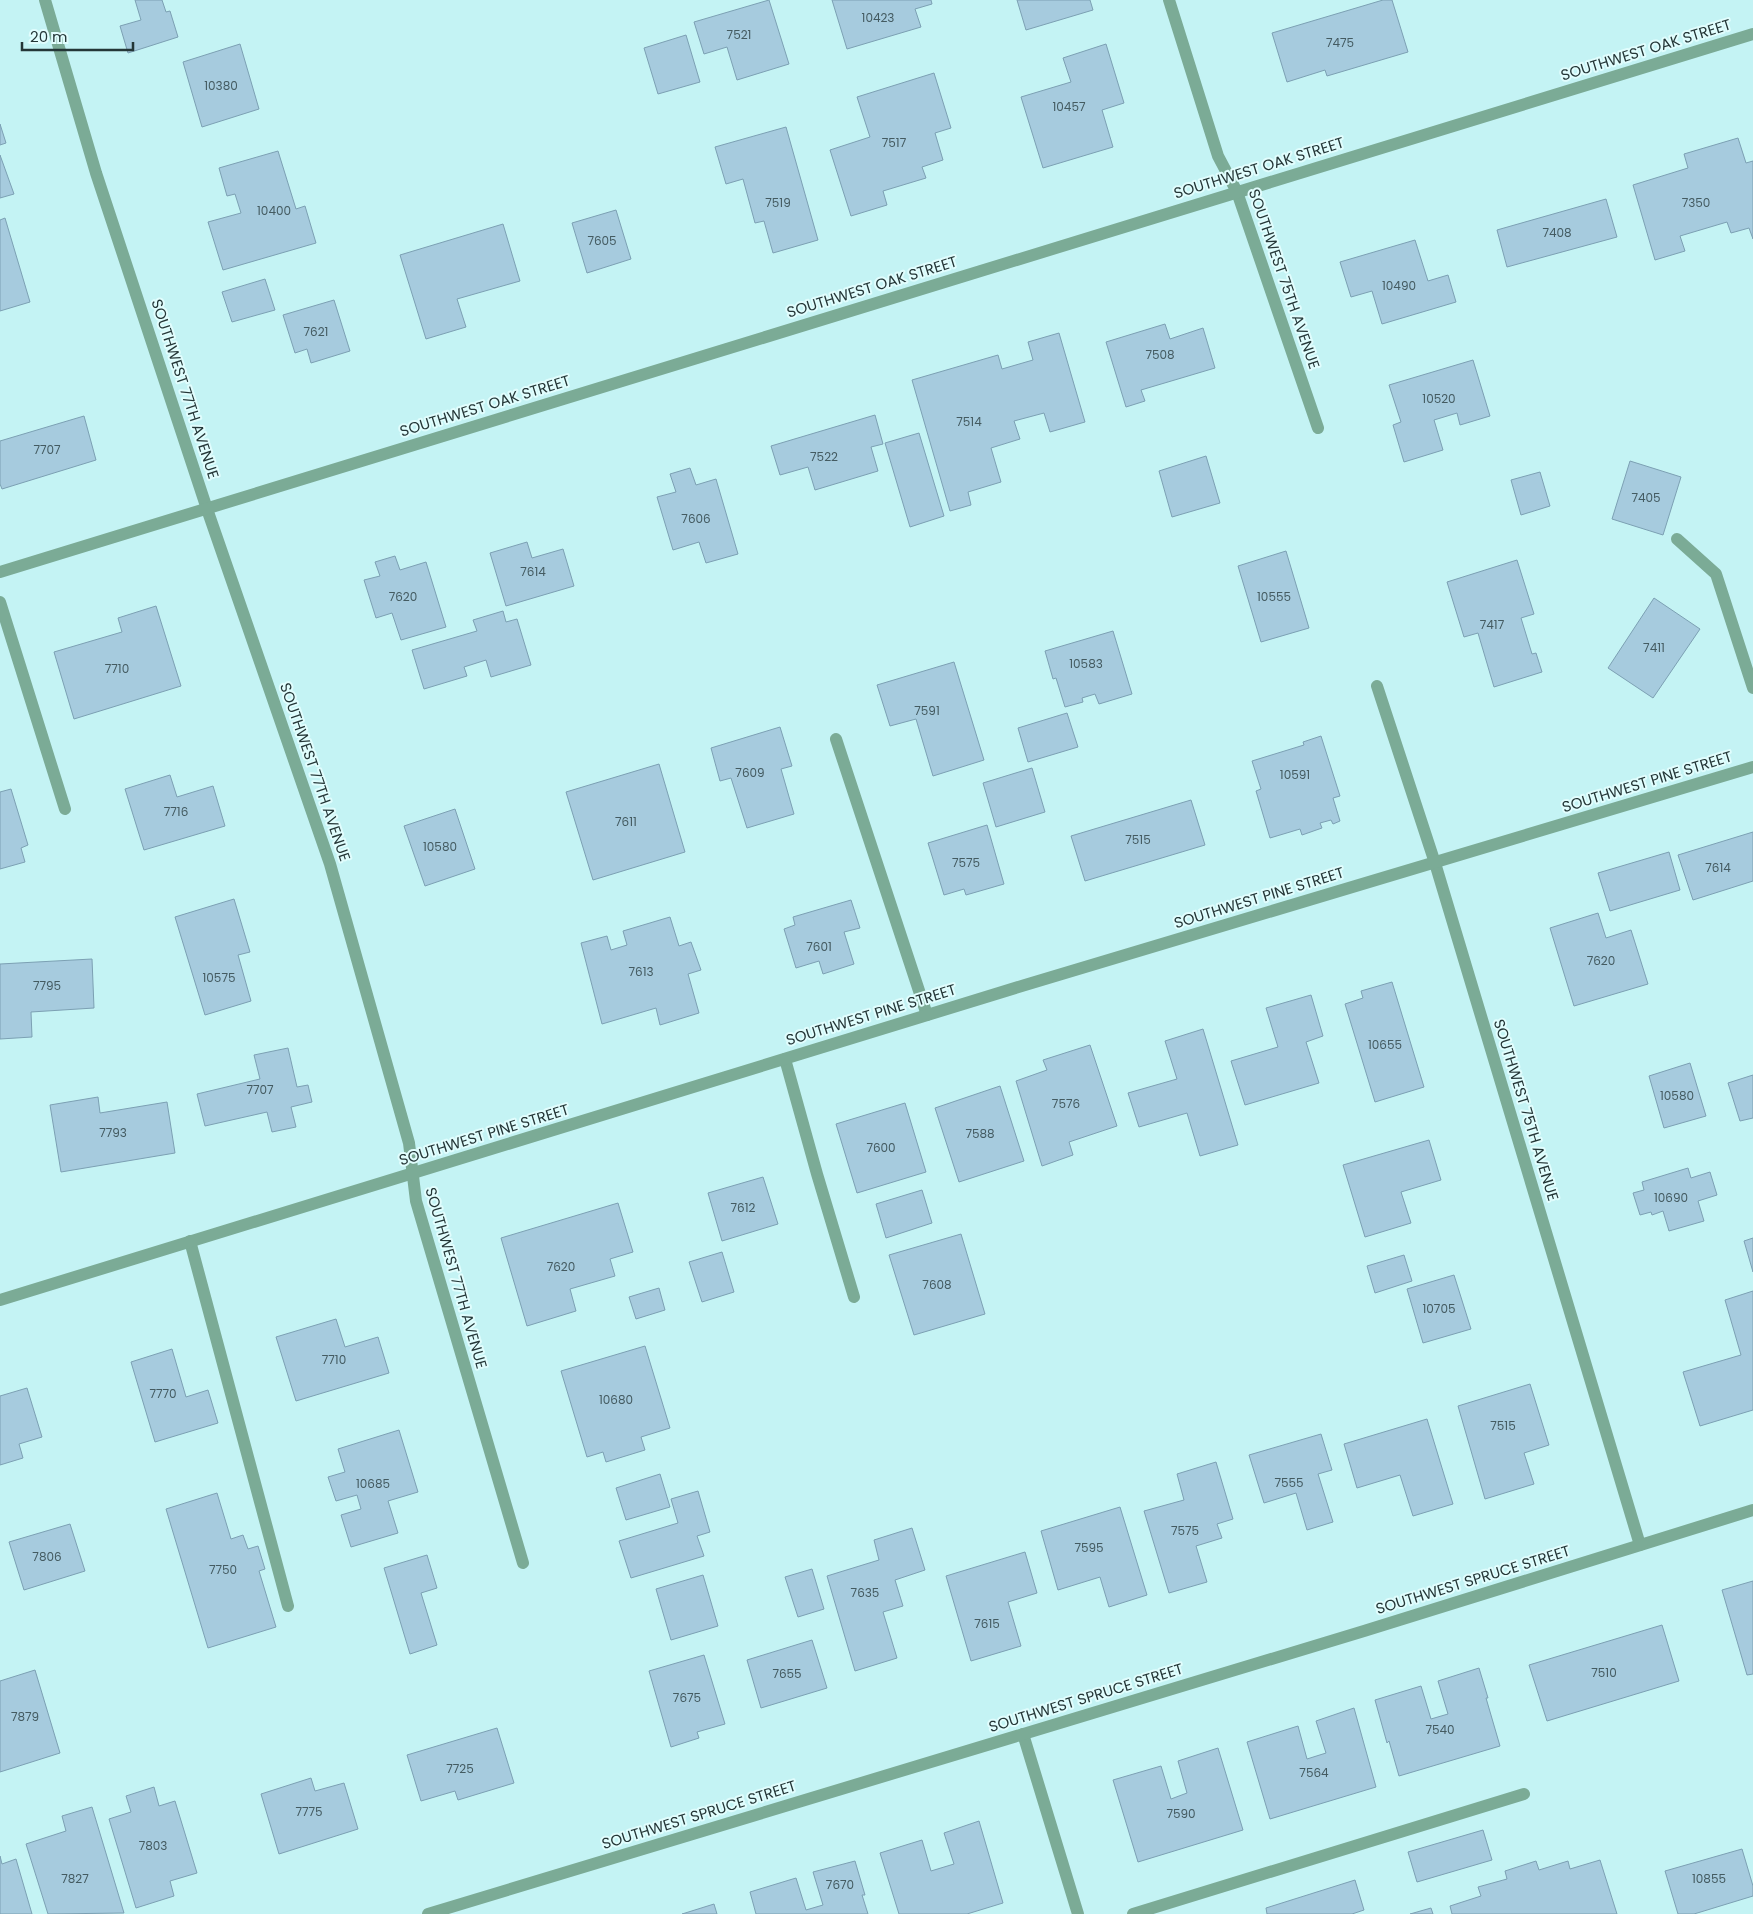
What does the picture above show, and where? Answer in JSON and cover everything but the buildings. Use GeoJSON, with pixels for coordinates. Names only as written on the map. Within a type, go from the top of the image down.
{"type":"FeatureCollection","features":[{"type":"Feature","properties":{"kind":"street","name":"SOUTHWEST 77TH AVENUE"},"geometry":{"type":"LineString","coordinates":[[45,0],[96,173],[207,509],[330,864],[408,1143],[416,1201],[523,1564]]}},
{"type":"Feature","properties":{"kind":"street","name":"SOUTHWEST 75TH AVENUE"},"geometry":{"type":"LineString","coordinates":[[1169,0],[1218,156],[1237,192],[1318,428]]}},
{"type":"Feature","properties":{"kind":"street","name":"SOUTHWEST OAK STREET"},"geometry":{"type":"LineString","coordinates":[[0,572],[1753,34]]}},
{"type":"Feature","properties":{"kind":"street"},"geometry":{"type":"LineString","coordinates":[[1677,539],[1716,574],[1753,688]]}},
{"type":"Feature","properties":{"kind":"street"},"geometry":{"type":"LineString","coordinates":[[0,602],[65,809]]}},
{"type":"Feature","properties":{"kind":"street","name":"SOUTHWEST 75TH AVENUE"},"geometry":{"type":"LineString","coordinates":[[1377,686],[1435,862],[1640,1545]]}},
{"type":"Feature","properties":{"kind":"street"},"geometry":{"type":"LineString","coordinates":[[836,739],[927,1015]]}},
{"type":"Feature","properties":{"kind":"street","name":"SOUTHWEST PINE STREET"},"geometry":{"type":"LineString","coordinates":[[0,1300],[927,1015],[1753,767]]}},
{"type":"Feature","properties":{"kind":"street"},"geometry":{"type":"LineString","coordinates":[[785,1059],[816,1174],[854,1297]]}},
{"type":"Feature","properties":{"kind":"street"},"geometry":{"type":"LineString","coordinates":[[190,1241],[288,1606]]}},
{"type":"Feature","properties":{"kind":"street","name":"SOUTHWEST SPRUCE STREET"},"geometry":{"type":"LineString","coordinates":[[428,1914],[1364,1631],[1753,1510]]}},
{"type":"Feature","properties":{"kind":"street"},"geometry":{"type":"LineString","coordinates":[[1023,1734],[1078,1914]]}},
{"type":"Feature","properties":{"kind":"street"},"geometry":{"type":"LineString","coordinates":[[1133,1914],[1524,1794]]}}]}
